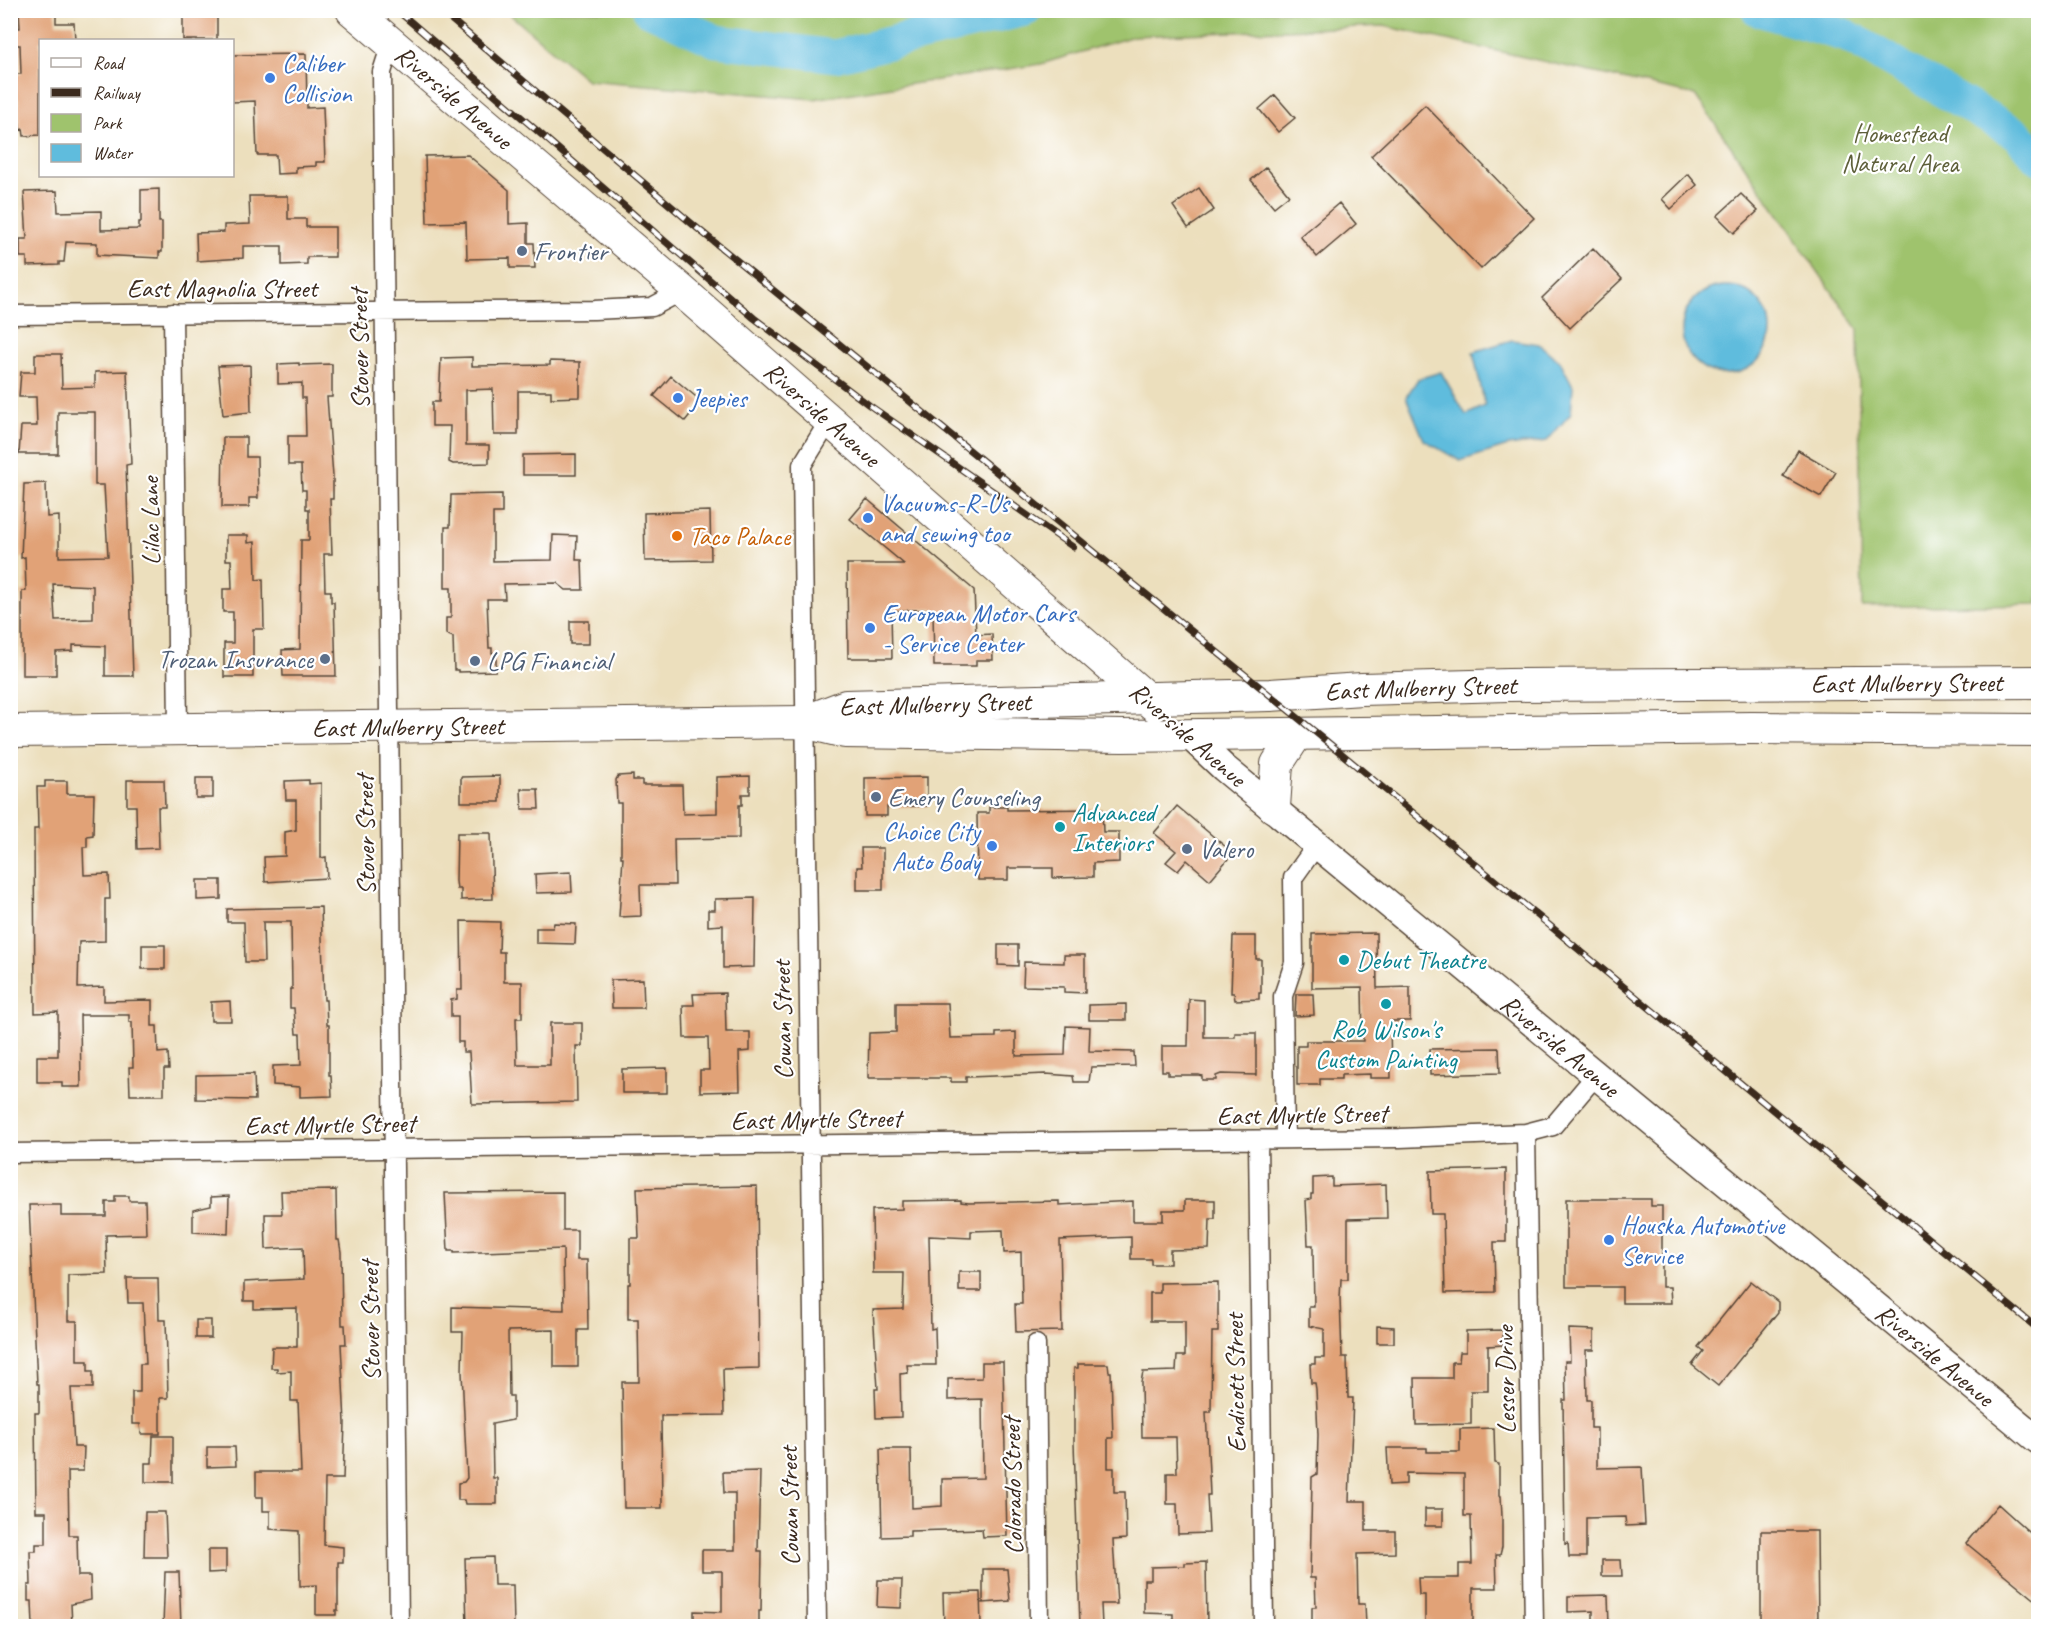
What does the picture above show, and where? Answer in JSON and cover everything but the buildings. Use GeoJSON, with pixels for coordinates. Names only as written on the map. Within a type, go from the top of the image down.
{"type":"FeatureCollection","features":[{"type":"Feature","properties":{"kind":"highway","name":"Riverside Avenue"},"geometry":{"type":"LineString","coordinates":[[352,10],[682,291],[1189,735]]}},
{"type":"Feature","properties":{"kind":"highway","name":"East Mulberry Street"},"geometry":{"type":"LineString","coordinates":[[804,722],[846,706],[1509,685],[2038,682]]}},
{"type":"Feature","properties":{"kind":"highway","name":"East Mulberry Street"},"geometry":{"type":"LineString","coordinates":[[10,730],[804,722],[845,732],[1189,735],[1751,728],[1964,732],[2038,730]]}},
{"type":"Feature","properties":{"kind":"highway"},"geometry":{"type":"LineString","coordinates":[[1274,807],[1277,764],[1296,735]]}},
{"type":"Feature","properties":{"kind":"main road","name":"Riverside Avenue"},"geometry":{"type":"LineString","coordinates":[[1189,735],[1224,768],[1318,843],[2038,1440]]}},
{"type":"Feature","properties":{"kind":"street","name":"Stover Street"},"geometry":{"type":"LineString","coordinates":[[391,44],[382,72],[399,1626]]}},
{"type":"Feature","properties":{"kind":"street","name":"East Magnolia Street"},"geometry":{"type":"LineString","coordinates":[[10,315],[384,314],[652,307],[682,291]]}},
{"type":"Feature","properties":{"kind":"street","name":"Lilac Lane"},"geometry":{"type":"LineString","coordinates":[[173,313],[178,729]]}},
{"type":"Feature","properties":{"kind":"street","name":"Cowan Street"},"geometry":{"type":"LineString","coordinates":[[816,1626],[802,465],[829,421]]}},
{"type":"Feature","properties":{"kind":"street"},"geometry":{"type":"LineString","coordinates":[[1285,1139],[1283,996],[1294,963],[1293,878],[1318,843]]}},
{"type":"Feature","properties":{"kind":"street","name":"East Myrtle Street"},"geometry":{"type":"LineString","coordinates":[[10,1154],[1258,1140],[1526,1133],[1553,1126],[1597,1074]]}},
{"type":"Feature","properties":{"kind":"street","name":"Lesser Drive"},"geometry":{"type":"LineString","coordinates":[[1526,1133],[1534,1626]]}},
{"type":"Feature","properties":{"kind":"street","name":"Endicott Street"},"geometry":{"type":"LineString","coordinates":[[1258,1140],[1264,1626]]}},
{"type":"Feature","properties":{"kind":"street","name":"Colorado Street"},"geometry":{"type":"LineString","coordinates":[[1036,1344],[1039,1626]]}},
{"type":"Feature","properties":{"kind":"green space","name":"Homestead Natural Area"},"geometry":{"type":"Polygon","coordinates":[[[506,11],[2038,11],[2038,604],[1862,607],[1858,329],[1695,95],[1384,26],[1134,36],[1041,64],[814,99],[587,80],[506,11]]]}},
{"type":"Feature","properties":{"kind":"water"},"geometry":{"type":"Polygon","coordinates":[[[1726,286],[1743,290],[1757,299],[1766,313],[1770,330],[1766,347],[1757,361],[1743,370],[1726,374],[1709,370],[1695,361],[1686,347],[1682,330],[1686,313],[1695,299],[1709,290],[1726,286]]]}},
{"type":"Feature","properties":{"kind":"water"},"geometry":{"type":"Polygon","coordinates":[[[1512,340],[1539,344],[1561,363],[1573,386],[1571,413],[1547,441],[1508,446],[1460,461],[1424,440],[1406,397],[1418,379],[1441,372],[1466,415],[1485,406],[1473,352],[1512,340]]]}},
{"type":"Feature","properties":{"kind":"waterway"},"geometry":{"type":"LineString","coordinates":[[649,10],[716,41],[835,56],[1025,10]]}},
{"type":"Feature","properties":{"kind":"waterway"},"geometry":{"type":"LineString","coordinates":[[1758,10],[1847,36],[2017,134],[2038,158]]}},
{"type":"Feature","properties":{"kind":"railway"},"geometry":{"type":"LineString","coordinates":[[397,10],[754,318],[869,405],[1073,547]]}},
{"type":"Feature","properties":{"kind":"railway"},"geometry":{"type":"LineString","coordinates":[[440,10],[697,228],[1319,735],[2038,1329]]}},
{"type":"Feature","properties":{"kind":"place","name":"Caliber Collision"},"geometry":{"type":"Point","coordinates":[270,78]}},
{"type":"Feature","properties":{"kind":"place","name":"Frontier"},"geometry":{"type":"Point","coordinates":[522,251]}},
{"type":"Feature","properties":{"kind":"place","name":"Jeepies"},"geometry":{"type":"Point","coordinates":[678,398]}},
{"type":"Feature","properties":{"kind":"place","name":"Vacuums-R-Us and sewing too"},"geometry":{"type":"Point","coordinates":[868,518]}},
{"type":"Feature","properties":{"kind":"place","name":"Taco Palace"},"geometry":{"type":"Point","coordinates":[677,536]}},
{"type":"Feature","properties":{"kind":"place","name":"European Motor Cars - Service Center"},"geometry":{"type":"Point","coordinates":[870,628]}},
{"type":"Feature","properties":{"kind":"place","name":"Trozan Insurance"},"geometry":{"type":"Point","coordinates":[325,659]}},
{"type":"Feature","properties":{"kind":"place","name":"LPG Financial"},"geometry":{"type":"Point","coordinates":[475,661]}},
{"type":"Feature","properties":{"kind":"place","name":"Emery Counseling"},"geometry":{"type":"Point","coordinates":[876,797]}},
{"type":"Feature","properties":{"kind":"place","name":"Advanced Interiors"},"geometry":{"type":"Point","coordinates":[1060,827]}},
{"type":"Feature","properties":{"kind":"place","name":"Choice City Auto Body"},"geometry":{"type":"Point","coordinates":[992,846]}},
{"type":"Feature","properties":{"kind":"place","name":"Valero"},"geometry":{"type":"Point","coordinates":[1187,849]}},
{"type":"Feature","properties":{"kind":"place","name":"Debut Theatre"},"geometry":{"type":"Point","coordinates":[1344,960]}},
{"type":"Feature","properties":{"kind":"place","name":"Rob Wilson's Custom Painting"},"geometry":{"type":"Point","coordinates":[1386,1004]}},
{"type":"Feature","properties":{"kind":"place","name":"Houska Automotive Service"},"geometry":{"type":"Point","coordinates":[1609,1240]}}]}
